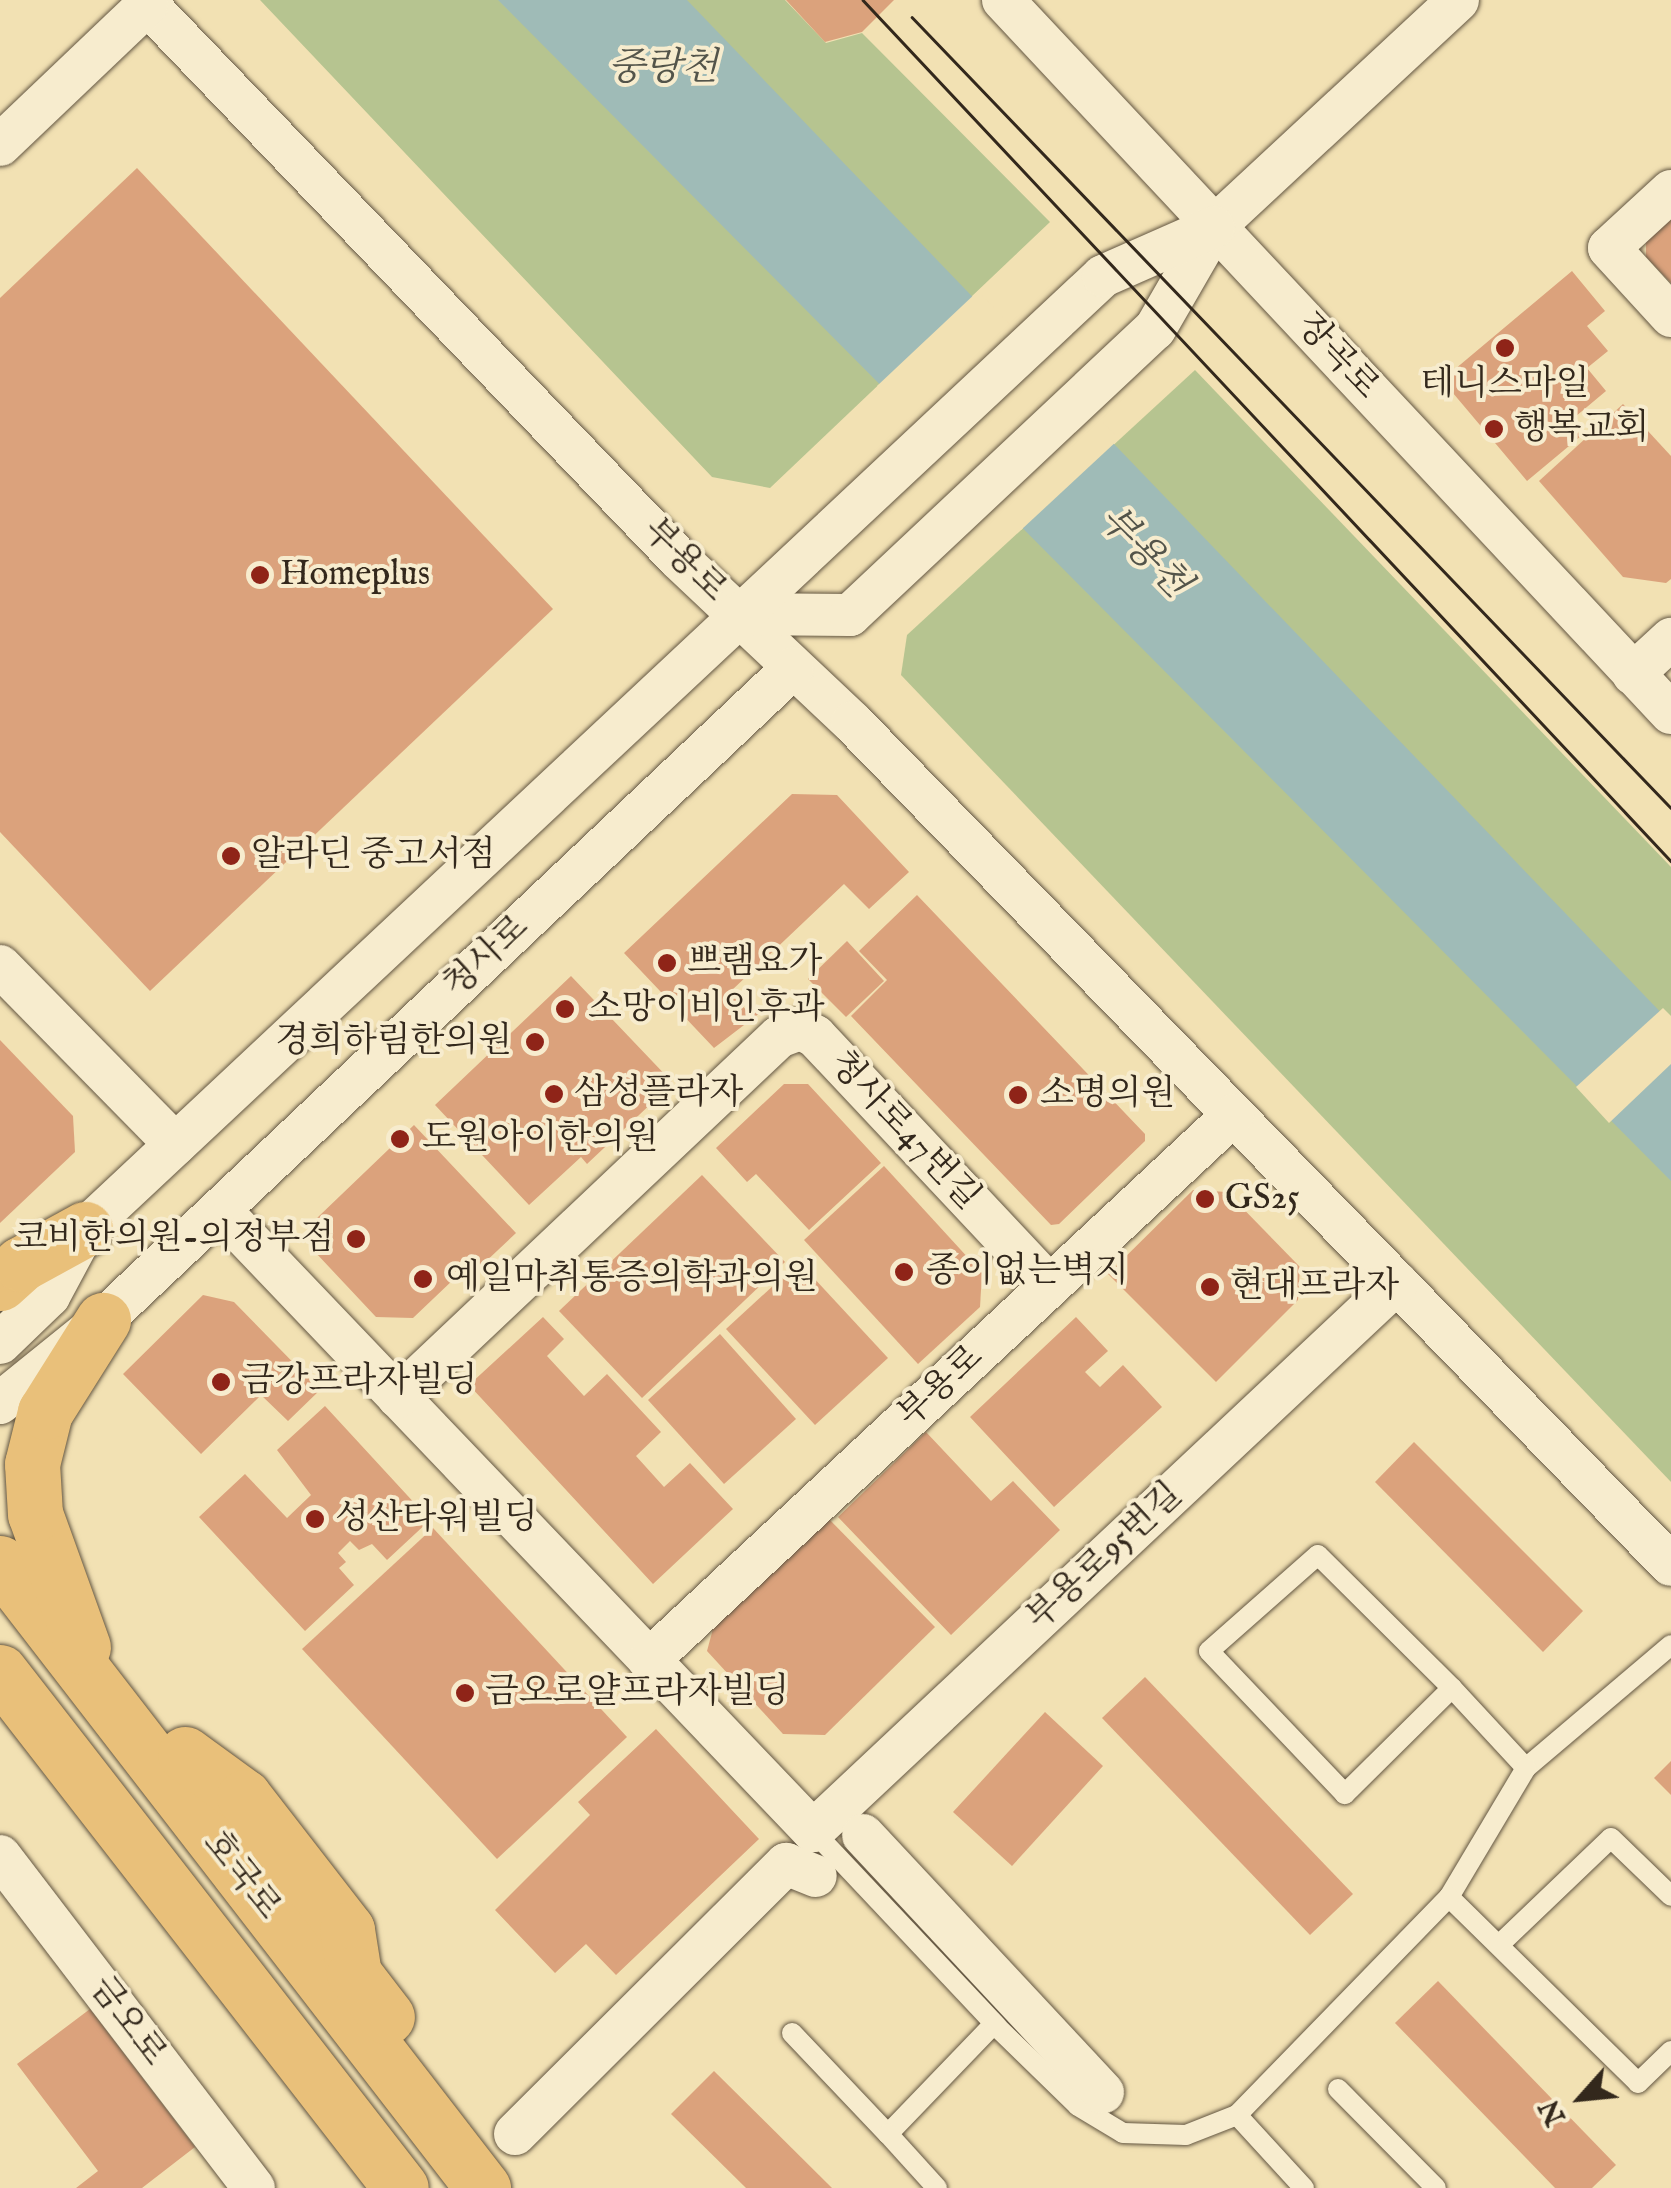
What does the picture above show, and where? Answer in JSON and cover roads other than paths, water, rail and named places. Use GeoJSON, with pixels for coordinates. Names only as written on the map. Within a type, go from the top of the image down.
{"type":"FeatureCollection","features":[{"type":"Feature","properties":{"kind":"main road"},"geometry":{"type":"LineString","coordinates":[[0,1283],[20,1264],[85,1229]]}},
{"type":"Feature","properties":{"kind":"main road"},"geometry":{"type":"LineString","coordinates":[[93,1684],[71,1607],[36,1514],[32,1464],[45,1412],[103,1320]]}},
{"type":"Feature","properties":{"kind":"main road","name":"호국로"},"geometry":{"type":"LineString","coordinates":[[0,1563],[483,2188]]}},
{"type":"Feature","properties":{"kind":"main road"},"geometry":{"type":"LineString","coordinates":[[71,1607],[185,1754],[254,1810],[346,1930],[354,1974],[422,2062],[432,2122]]}},
{"type":"Feature","properties":{"kind":"main road","name":"호국로"},"geometry":{"type":"LineString","coordinates":[[0,1672],[400,2188]]}},
{"type":"Feature","properties":{"kind":"street","name":"장곡로"},"geometry":{"type":"LineString","coordinates":[[1003,0],[1671,713]]}},
{"type":"Feature","properties":{"kind":"street"},"geometry":{"type":"LineString","coordinates":[[737,614],[850,616],[1155,329],[1214,226],[1458,0]]}},
{"type":"Feature","properties":{"kind":"street"},"geometry":{"type":"LineString","coordinates":[[0,146],[145,3]]}},
{"type":"Feature","properties":{"kind":"street","name":"부용로"},"geometry":{"type":"LineString","coordinates":[[145,3],[737,614],[1671,1564]]}},
{"type":"Feature","properties":{"kind":"street"},"geometry":{"type":"LineString","coordinates":[[1671,192],[1609,248],[1671,316]]}},
{"type":"Feature","properties":{"kind":"street"},"geometry":{"type":"LineString","coordinates":[[0,1343],[48,1296],[85,1229],[737,614],[1103,276],[1214,226]]}},
{"type":"Feature","properties":{"kind":"street"},"geometry":{"type":"LineString","coordinates":[[1634,674],[1671,639]]}},
{"type":"Feature","properties":{"kind":"street","name":"청사로"},"geometry":{"type":"LineString","coordinates":[[0,1402],[103,1320],[793,668]]}},
{"type":"Feature","properties":{"kind":"street"},"geometry":{"type":"LineString","coordinates":[[0,966],[175,1144]]}},
{"type":"Feature","properties":{"kind":"street","name":"청사로47번길"},"geometry":{"type":"LineString","coordinates":[[398,1397],[779,1038],[800,1029],[815,1036],[1050,1286]]}},
{"type":"Feature","properties":{"kind":"street","name":"부용로"},"geometry":{"type":"LineString","coordinates":[[650,1660],[1233,1115]]}},
{"type":"Feature","properties":{"kind":"street"},"geometry":{"type":"LineString","coordinates":[[220,1210],[813,1831]]}},
{"type":"Feature","properties":{"kind":"street","name":"부용로95번길"},"geometry":{"type":"LineString","coordinates":[[813,1831],[1397,1283]]}},
{"type":"Feature","properties":{"kind":"street"},"geometry":{"type":"LineString","coordinates":[[863,1836],[1104,2092]]}},
{"type":"Feature","properties":{"kind":"street","name":"금오로"},"geometry":{"type":"LineString","coordinates":[[0,1856],[254,2188]]}},
{"type":"Feature","properties":{"kind":"street"},"geometry":{"type":"LineString","coordinates":[[516,2134],[786,1864],[816,1876]]}},
{"type":"Feature","properties":{"kind":"lane"},"geometry":{"type":"LineString","coordinates":[[1452,1688],[1346,1794],[1209,1651],[1318,1555],[1452,1688],[1526,1768]]}},
{"type":"Feature","properties":{"kind":"lane"},"geometry":{"type":"LineString","coordinates":[[813,1831],[996,2026],[1078,2106],[1123,2134],[1186,2135],[1236,2115],[1449,1897],[1526,1768],[1671,1645]]}},
{"type":"Feature","properties":{"kind":"lane"},"geometry":{"type":"LineString","coordinates":[[1500,1944],[1610,1838],[1671,1896]]}},
{"type":"Feature","properties":{"kind":"lane"},"geometry":{"type":"LineString","coordinates":[[1449,1897],[1638,2084],[1671,2052]]}},
{"type":"Feature","properties":{"kind":"lane"},"geometry":{"type":"LineString","coordinates":[[888,2134],[996,2026]]}},
{"type":"Feature","properties":{"kind":"lane"},"geometry":{"type":"LineString","coordinates":[[792,2033],[937,2188]]}},
{"type":"Feature","properties":{"kind":"lane"},"geometry":{"type":"LineString","coordinates":[[1338,2089],[1436,2188]]}},
{"type":"Feature","properties":{"kind":"lane"},"geometry":{"type":"LineString","coordinates":[[1236,2115],[1304,2188]]}},
{"type":"Feature","properties":{"kind":"water","name":"중랑천"},"geometry":{"type":"Polygon","coordinates":[[[498,0],[687,0],[1671,1023],[1671,1181],[498,0]]]}},
{"type":"Feature","properties":{"kind":"tram line"},"geometry":{"type":"LineString","coordinates":[[863,0],[1671,861]]}},
{"type":"Feature","properties":{"kind":"tram line"},"geometry":{"type":"LineString","coordinates":[[912,17],[1671,808]]}},
{"type":"Feature","properties":{"kind":"place","name":"테니스마일"},"geometry":{"type":"Point","coordinates":[1505,348]}},
{"type":"Feature","properties":{"kind":"place","name":"행복교회"},"geometry":{"type":"Point","coordinates":[1494,429]}},
{"type":"Feature","properties":{"kind":"place","name":"Homeplus"},"geometry":{"type":"Point","coordinates":[260,575]}},
{"type":"Feature","properties":{"kind":"place","name":"알라딘 중고서점"},"geometry":{"type":"Point","coordinates":[231,856]}},
{"type":"Feature","properties":{"kind":"place","name":"쁘램요가"},"geometry":{"type":"Point","coordinates":[667,963]}},
{"type":"Feature","properties":{"kind":"place","name":"소망이비인후과"},"geometry":{"type":"Point","coordinates":[565,1009]}},
{"type":"Feature","properties":{"kind":"place","name":"경희하림한의원"},"geometry":{"type":"Point","coordinates":[535,1042]}},
{"type":"Feature","properties":{"kind":"place","name":"삼성플라자"},"geometry":{"type":"Point","coordinates":[554,1094]}},
{"type":"Feature","properties":{"kind":"place","name":"소명의원"},"geometry":{"type":"Point","coordinates":[1018,1095]}},
{"type":"Feature","properties":{"kind":"place","name":"도원아이한의원"},"geometry":{"type":"Point","coordinates":[400,1139]}},
{"type":"Feature","properties":{"kind":"place","name":"GS25"},"geometry":{"type":"Point","coordinates":[1205,1199]}},
{"type":"Feature","properties":{"kind":"place","name":"코비한의원-의정부점"},"geometry":{"type":"Point","coordinates":[356,1239]}},
{"type":"Feature","properties":{"kind":"place","name":"종이없는벽지"},"geometry":{"type":"Point","coordinates":[904,1272]}},
{"type":"Feature","properties":{"kind":"place","name":"예일마취통증의학과의원"},"geometry":{"type":"Point","coordinates":[423,1279]}},
{"type":"Feature","properties":{"kind":"place","name":"현대프라자"},"geometry":{"type":"Point","coordinates":[1210,1287]}},
{"type":"Feature","properties":{"kind":"place","name":"금강프라자빌딩"},"geometry":{"type":"Point","coordinates":[221,1382]}},
{"type":"Feature","properties":{"kind":"place","name":"성산타워빌딩"},"geometry":{"type":"Point","coordinates":[315,1519]}},
{"type":"Feature","properties":{"kind":"place","name":"금오로얄프라자빌딩"},"geometry":{"type":"Point","coordinates":[465,1693]}},
{"type":"Feature","properties":{"kind":"water label","name":"부용천"},"geometry":{"type":"Point","coordinates":[1143,553]}}]}
